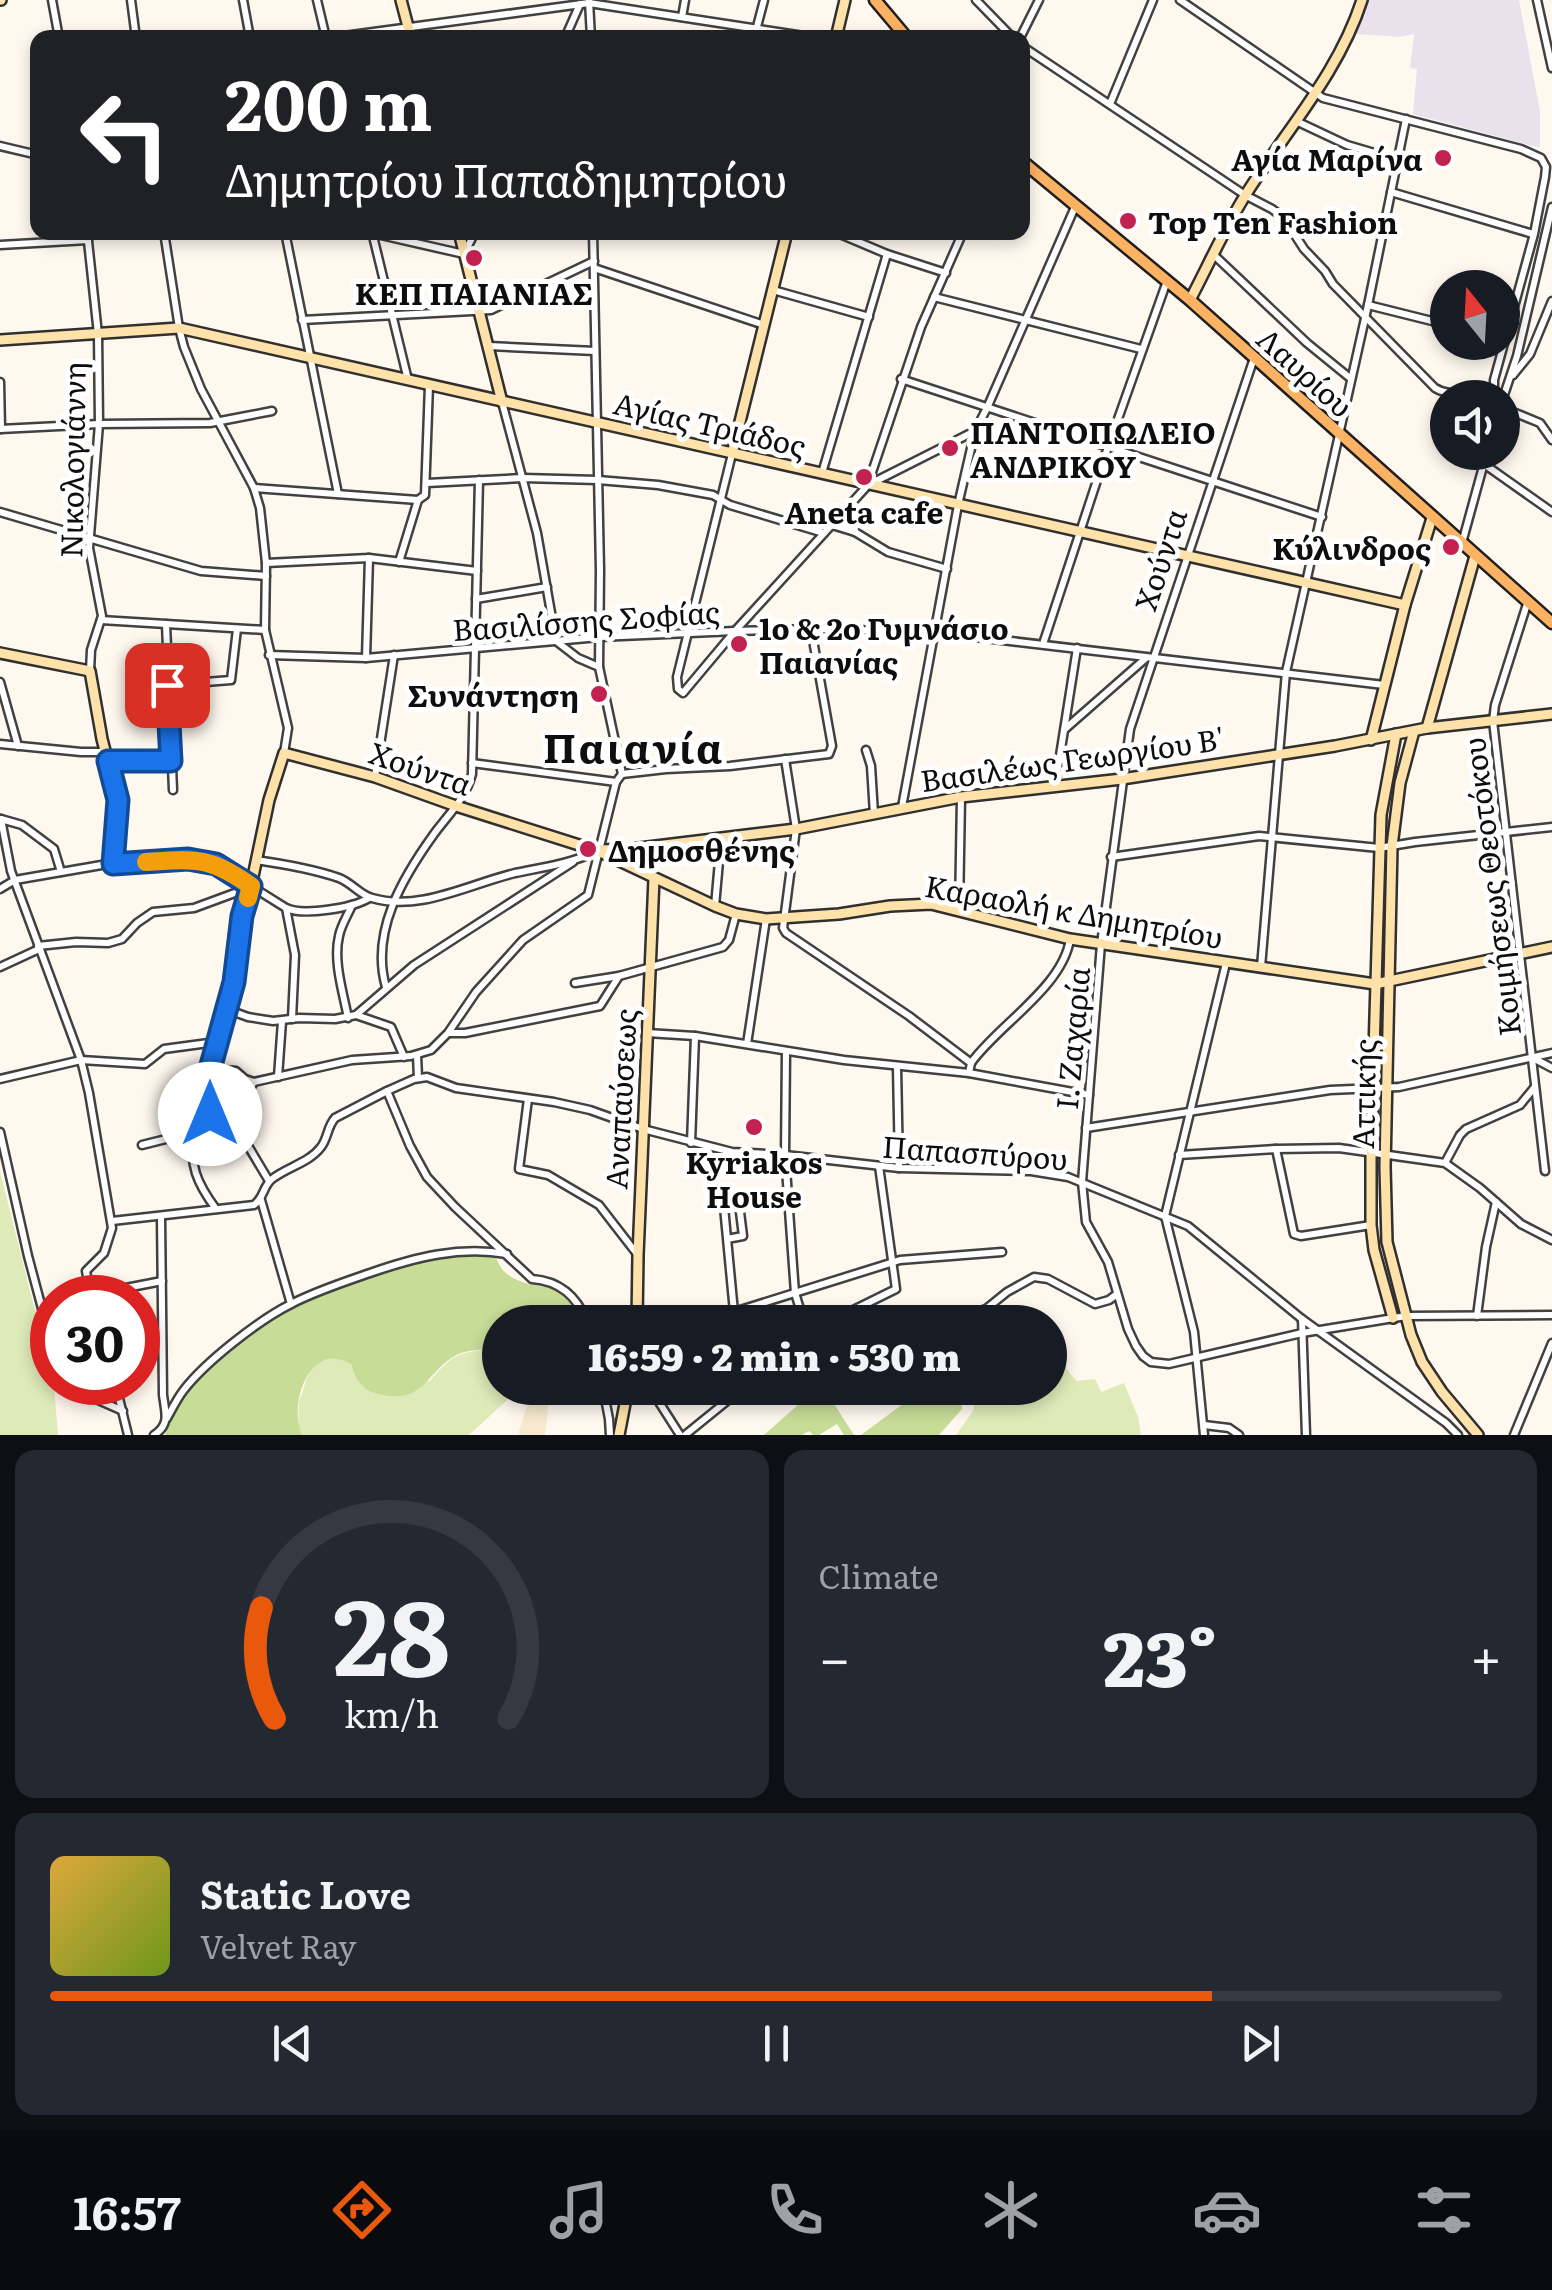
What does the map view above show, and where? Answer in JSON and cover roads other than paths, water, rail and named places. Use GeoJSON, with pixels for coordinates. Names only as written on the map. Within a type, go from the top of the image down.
{"type":"FeatureCollection","features":[{"type":"Feature","properties":{"kind":"main road"},"geometry":{"type":"LineString","coordinates":[[875,0],[900,30]]}},
{"type":"Feature","properties":{"kind":"main road","name":"Λαυρίου"},"geometry":{"type":"LineString","coordinates":[[1030,168],[1190,300],[1552,623]]}},
{"type":"Feature","properties":{"kind":"street"},"geometry":{"type":"LineString","coordinates":[[52,0],[58,30]]}},
{"type":"Feature","properties":{"kind":"street"},"geometry":{"type":"LineString","coordinates":[[131,0],[135,30]]}},
{"type":"Feature","properties":{"kind":"street"},"geometry":{"type":"LineString","coordinates":[[243,0],[249,30]]}},
{"type":"Feature","properties":{"kind":"street"},"geometry":{"type":"LineString","coordinates":[[317,0],[325,30]]}},
{"type":"Feature","properties":{"kind":"street"},"geometry":{"type":"LineString","coordinates":[[401,0],[409,30]]}},
{"type":"Feature","properties":{"kind":"street"},"geometry":{"type":"LineString","coordinates":[[682,17],[686,0]]}},
{"type":"Feature","properties":{"kind":"street"},"geometry":{"type":"LineString","coordinates":[[757,28],[764,0]]}},
{"type":"Feature","properties":{"kind":"street"},"geometry":{"type":"LineString","coordinates":[[838,30],[845,0]]}},
{"type":"Feature","properties":{"kind":"street"},"geometry":{"type":"LineString","coordinates":[[976,0],[1008,30]]}},
{"type":"Feature","properties":{"kind":"street"},"geometry":{"type":"LineString","coordinates":[[1022,30],[1039,0]]}},
{"type":"Feature","properties":{"kind":"street"},"geometry":{"type":"LineString","coordinates":[[1110,104],[1152,0]]}},
{"type":"Feature","properties":{"kind":"street"},"geometry":{"type":"LineString","coordinates":[[1180,0],[1314,94],[1542,158],[1545,177],[1520,283]]}},
{"type":"Feature","properties":{"kind":"street"},"geometry":{"type":"LineString","coordinates":[[1190,300],[1245,196],[1330,72],[1348,39],[1362,0]]}},
{"type":"Feature","properties":{"kind":"street"},"geometry":{"type":"LineString","coordinates":[[1537,0],[1548,20],[1552,68]]}},
{"type":"Feature","properties":{"kind":"street"},"geometry":{"type":"LineString","coordinates":[[428,30],[589,2],[769,30]]}},
{"type":"Feature","properties":{"kind":"street"},"geometry":{"type":"LineString","coordinates":[[589,2],[591,30]]}},
{"type":"Feature","properties":{"kind":"street"},"geometry":{"type":"LineString","coordinates":[[569,30],[580,4]]}},
{"type":"Feature","properties":{"kind":"street"},"geometry":{"type":"LineString","coordinates":[[1030,51],[1245,196],[1284,218],[1304,249],[1365,318],[1430,382]]}},
{"type":"Feature","properties":{"kind":"street"},"geometry":{"type":"LineString","coordinates":[[1261,968],[1286,672],[1406,119]]}},
{"type":"Feature","properties":{"kind":"street"},"geometry":{"type":"LineString","coordinates":[[1295,120],[1348,145],[1398,160]]}},
{"type":"Feature","properties":{"kind":"street"},"geometry":{"type":"LineString","coordinates":[[0,146],[30,153]]}},
{"type":"Feature","properties":{"kind":"street"},"geometry":{"type":"LineString","coordinates":[[1391,192],[1534,234]]}},
{"type":"Feature","properties":{"kind":"street"},"geometry":{"type":"LineString","coordinates":[[902,807],[975,431],[1076,205]]}},
{"type":"Feature","properties":{"kind":"street"},"geometry":{"type":"LineString","coordinates":[[1510,379],[1550,230],[1552,208]]}},
{"type":"Feature","properties":{"kind":"street"},"geometry":{"type":"LineString","coordinates":[[0,246],[52,240]]}},
{"type":"Feature","properties":{"kind":"street","name":"Νικολογιάννη"},"geometry":{"type":"LineString","coordinates":[[87,240],[98,334],[98,424],[90,563],[102,611],[90,671],[118,800],[113,864]]}},
{"type":"Feature","properties":{"kind":"street"},"geometry":{"type":"LineString","coordinates":[[165,240],[178,328],[189,361],[254,488],[260,508],[266,563],[265,630],[288,728],[242,916],[234,982],[210,1069],[208,1094],[214,1126]]}},
{"type":"Feature","properties":{"kind":"street"},"geometry":{"type":"LineString","coordinates":[[287,240],[338,494]]}},
{"type":"Feature","properties":{"kind":"street"},"geometry":{"type":"LineString","coordinates":[[373,240],[408,380]]}},
{"type":"Feature","properties":{"kind":"street"},"geometry":{"type":"LineString","coordinates":[[405,240],[464,254]]}},
{"type":"Feature","properties":{"kind":"street"},"geometry":{"type":"LineString","coordinates":[[461,240],[537,533],[556,641],[578,658],[599,666]]}},
{"type":"Feature","properties":{"kind":"street"},"geometry":{"type":"LineString","coordinates":[[464,254],[471,240]]}},
{"type":"Feature","properties":{"kind":"street"},"geometry":{"type":"LineString","coordinates":[[593,240],[599,666],[622,774]]}},
{"type":"Feature","properties":{"kind":"street"},"geometry":{"type":"LineString","coordinates":[[785,240],[687,633],[678,688],[683,693],[868,485],[975,431]]}},
{"type":"Feature","properties":{"kind":"street"},"geometry":{"type":"LineString","coordinates":[[854,240],[946,273]]}},
{"type":"Feature","properties":{"kind":"street"},"geometry":{"type":"LineString","coordinates":[[868,485],[901,380],[960,240]]}},
{"type":"Feature","properties":{"kind":"street"},"geometry":{"type":"LineString","coordinates":[[821,474],[887,254]]}},
{"type":"Feature","properties":{"kind":"street"},"geometry":{"type":"LineString","coordinates":[[1214,255],[1350,378]]}},
{"type":"Feature","properties":{"kind":"street"},"geometry":{"type":"LineString","coordinates":[[302,320],[491,310],[594,265],[764,325]]}},
{"type":"Feature","properties":{"kind":"street"},"geometry":{"type":"LineString","coordinates":[[1043,644],[1167,281]]}},
{"type":"Feature","properties":{"kind":"street"},"geometry":{"type":"LineString","coordinates":[[773,290],[869,317]]}},
{"type":"Feature","properties":{"kind":"street"},"geometry":{"type":"LineString","coordinates":[[934,298],[1142,349]]}},
{"type":"Feature","properties":{"kind":"street"},"geometry":{"type":"LineString","coordinates":[[1510,379],[1524,364],[1552,302]]}},
{"type":"Feature","properties":{"kind":"street"},"geometry":{"type":"LineString","coordinates":[[1368,305],[1430,320]]}},
{"type":"Feature","properties":{"kind":"street"},"geometry":{"type":"LineString","coordinates":[[1542,323],[1552,321]]}},
{"type":"Feature","properties":{"kind":"street","name":"Αγίας Τριάδος"},"geometry":{"type":"LineString","coordinates":[[0,340],[178,328],[1406,604]]}},
{"type":"Feature","properties":{"kind":"street"},"geometry":{"type":"LineString","coordinates":[[489,346],[595,351]]}},
{"type":"Feature","properties":{"kind":"street","name":"Χούντα"},"geometry":{"type":"LineString","coordinates":[[1122,779],[1130,728],[1150,658],[1254,358]]}},
{"type":"Feature","properties":{"kind":"street"},"geometry":{"type":"LineString","coordinates":[[901,380],[1322,517]]}},
{"type":"Feature","properties":{"kind":"street"},"geometry":{"type":"LineString","coordinates":[[0,382],[0,429],[217,422],[272,411]]}},
{"type":"Feature","properties":{"kind":"street"},"geometry":{"type":"LineString","coordinates":[[254,488],[424,498],[430,385]]}},
{"type":"Feature","properties":{"kind":"street"},"geometry":{"type":"LineString","coordinates":[[1520,415],[1540,423],[1552,440]]}},
{"type":"Feature","properties":{"kind":"street"},"geometry":{"type":"LineString","coordinates":[[1462,544],[1482,470]]}},
{"type":"Feature","properties":{"kind":"street"},"geometry":{"type":"LineString","coordinates":[[1492,470],[1552,512]]}},
{"type":"Feature","properties":{"kind":"street"},"geometry":{"type":"LineString","coordinates":[[427,483],[523,478],[598,480],[688,490],[714,495],[730,505],[824,533]]}},
{"type":"Feature","properties":{"kind":"street"},"geometry":{"type":"LineString","coordinates":[[386,988],[382,960],[385,928],[394,902],[469,786],[479,480]]}},
{"type":"Feature","properties":{"kind":"street"},"geometry":{"type":"LineString","coordinates":[[399,562],[418,500]]}},
{"type":"Feature","properties":{"kind":"street"},"geometry":{"type":"LineString","coordinates":[[853,501],[855,532]]}},
{"type":"Feature","properties":{"kind":"street"},"geometry":{"type":"LineString","coordinates":[[0,512],[201,571],[266,576]]}},
{"type":"Feature","properties":{"kind":"street"},"geometry":{"type":"LineString","coordinates":[[1370,740],[1432,518]]}},
{"type":"Feature","properties":{"kind":"street"},"geometry":{"type":"LineString","coordinates":[[831,525],[855,532],[888,552],[947,569]]}},
{"type":"Feature","properties":{"kind":"street"},"geometry":{"type":"LineString","coordinates":[[1427,728],[1475,556]]}},
{"type":"Feature","properties":{"kind":"street"},"geometry":{"type":"LineString","coordinates":[[266,563],[369,558],[477,571]]}},
{"type":"Feature","properties":{"kind":"street"},"geometry":{"type":"LineString","coordinates":[[366,658],[369,558]]}},
{"type":"Feature","properties":{"kind":"street"},"geometry":{"type":"LineString","coordinates":[[476,599],[547,587]]}},
{"type":"Feature","properties":{"kind":"street","name":"Κοιμήσεως Θεοτόκου"},"geometry":{"type":"LineString","coordinates":[[1528,602],[1493,721],[1545,1172]]}},
{"type":"Feature","properties":{"kind":"street"},"geometry":{"type":"LineString","coordinates":[[101,620],[265,630]]}},
{"type":"Feature","properties":{"kind":"street"},"geometry":{"type":"LineString","coordinates":[[166,624],[172,790]]}},
{"type":"Feature","properties":{"kind":"street"},"geometry":{"type":"LineString","coordinates":[[167,685],[231,680],[237,629]]}},
{"type":"Feature","properties":{"kind":"street"},"geometry":{"type":"LineString","coordinates":[[210,1069],[236,1071],[254,1082],[361,1059],[417,1056],[431,1050],[523,940],[588,895],[616,782],[622,774],[829,754],[832,746],[812,629]]}},
{"type":"Feature","properties":{"kind":"street","name":"Βασιλίσσης Σοφίας"},"geometry":{"type":"LineString","coordinates":[[269,655],[366,658],[599,637],[736,631],[934,632],[1384,684]]}},
{"type":"Feature","properties":{"kind":"street"},"geometry":{"type":"LineString","coordinates":[[1054,787],[1076,648]]}},
{"type":"Feature","properties":{"kind":"street"},"geometry":{"type":"LineString","coordinates":[[0,653],[90,671]]}},
{"type":"Feature","properties":{"kind":"street"},"geometry":{"type":"LineString","coordinates":[[374,777],[394,655]]}},
{"type":"Feature","properties":{"kind":"street"},"geometry":{"type":"LineString","coordinates":[[1063,730],[1150,658]]}},
{"type":"Feature","properties":{"kind":"street"},"geometry":{"type":"LineString","coordinates":[[0,682],[18,746]]}},
{"type":"Feature","properties":{"kind":"street","name":"Βασιλέως Γεωργίου Β'"},"geometry":{"type":"LineString","coordinates":[[598,850],[796,829],[961,797],[1122,779],[1427,728],[1552,714]]}},
{"type":"Feature","properties":{"kind":"street","name":"Αττικής"},"geometry":{"type":"LineString","coordinates":[[1414,731],[1400,783],[1392,846],[1387,1242],[1422,1362],[1478,1435]]}},
{"type":"Feature","properties":{"kind":"street","name":"Αττικής"},"geometry":{"type":"LineString","coordinates":[[1393,1318],[1374,1250],[1371,1152],[1379,848],[1396,734]]}},
{"type":"Feature","properties":{"kind":"street"},"geometry":{"type":"LineString","coordinates":[[0,744],[171,761]]}},
{"type":"Feature","properties":{"kind":"street"},"geometry":{"type":"LineString","coordinates":[[866,750],[872,766],[874,814]]}},
{"type":"Feature","properties":{"kind":"street","name":"Χούντα"},"geometry":{"type":"LineString","coordinates":[[284,752],[598,850]]}},
{"type":"Feature","properties":{"kind":"street"},"geometry":{"type":"LineString","coordinates":[[785,759],[796,829],[783,928],[970,1063]]}},
{"type":"Feature","properties":{"kind":"street"},"geometry":{"type":"LineString","coordinates":[[472,763],[616,782]]}},
{"type":"Feature","properties":{"kind":"street","name":"Ι. Ζαχαρία"},"geometry":{"type":"LineString","coordinates":[[1122,779],[1100,944],[1082,1182],[1086,1222],[1108,1262],[1128,1329],[1143,1356],[1159,1364],[1302,1333],[1406,1316],[1552,1315]]}},
{"type":"Feature","properties":{"kind":"street"},"geometry":{"type":"LineString","coordinates":[[959,911],[961,797]]}},
{"type":"Feature","properties":{"kind":"street"},"geometry":{"type":"LineString","coordinates":[[61,872],[54,849],[22,825],[0,819],[14,880],[81,1060],[89,1093],[112,1221],[104,1252],[87,1269],[86,1275]]}},
{"type":"Feature","properties":{"kind":"street"},"geometry":{"type":"LineString","coordinates":[[1112,858],[1259,836],[1379,848],[1552,827]]}},
{"type":"Feature","properties":{"kind":"street"},"geometry":{"type":"LineString","coordinates":[[715,906],[722,839]]}},
{"type":"Feature","properties":{"kind":"street"},"geometry":{"type":"LineString","coordinates":[[352,1017],[441,947],[598,850]]}},
{"type":"Feature","properties":{"kind":"street","name":"Καραολή κ Δημητρίου"},"geometry":{"type":"LineString","coordinates":[[598,850],[736,914],[784,919],[922,903],[1070,940],[1375,984],[1552,946]]}},
{"type":"Feature","properties":{"kind":"street"},"geometry":{"type":"LineString","coordinates":[[0,889],[14,880],[61,872],[188,859],[216,864],[293,912],[352,905],[369,898]]}},
{"type":"Feature","properties":{"kind":"street"},"geometry":{"type":"LineString","coordinates":[[256,860],[336,877],[369,898],[394,902],[426,899],[512,874],[573,862]]}},
{"type":"Feature","properties":{"kind":"street","name":"Αναπαύσεως"},"geometry":{"type":"LineString","coordinates":[[637,1305],[654,878]]}},
{"type":"Feature","properties":{"kind":"street"},"geometry":{"type":"LineString","coordinates":[[0,967],[39,948],[76,942],[108,944],[122,938],[153,912],[194,908],[251,886]]}},
{"type":"Feature","properties":{"kind":"street"},"geometry":{"type":"LineString","coordinates":[[352,905],[339,935],[338,950],[339,972],[352,1017]]}},
{"type":"Feature","properties":{"kind":"street"},"geometry":{"type":"LineString","coordinates":[[286,908],[295,954],[292,1020]]}},
{"type":"Feature","properties":{"kind":"street"},"geometry":{"type":"LineString","coordinates":[[575,983],[619,976],[726,945],[736,914]]}},
{"type":"Feature","properties":{"kind":"street"},"geometry":{"type":"LineString","coordinates":[[747,1044],[766,919]]}},
{"type":"Feature","properties":{"kind":"street"},"geometry":{"type":"LineString","coordinates":[[968,1073],[970,1063],[989,1040],[1028,1006],[1054,974],[1068,952],[1070,940]]}},
{"type":"Feature","properties":{"kind":"street"},"geometry":{"type":"LineString","coordinates":[[1204,1435],[1194,1332],[1165,1216],[1226,963]]}},
{"type":"Feature","properties":{"kind":"street"},"geometry":{"type":"LineString","coordinates":[[448,1033],[600,1006],[619,976]]}},
{"type":"Feature","properties":{"kind":"street"},"geometry":{"type":"LineString","coordinates":[[226,1009],[254,1018],[282,1021],[352,1017],[391,1027],[404,1056]]}},
{"type":"Feature","properties":{"kind":"street"},"geometry":{"type":"LineString","coordinates":[[278,1077],[282,1021]]}},
{"type":"Feature","properties":{"kind":"street"},"geometry":{"type":"LineString","coordinates":[[647,1033],[968,1073],[1090,1095]]}},
{"type":"Feature","properties":{"kind":"street"},"geometry":{"type":"LineString","coordinates":[[692,1143],[695,1036]]}},
{"type":"Feature","properties":{"kind":"street"},"geometry":{"type":"LineString","coordinates":[[0,1079],[81,1060],[140,1065],[164,1049],[216,1042]]}},
{"type":"Feature","properties":{"kind":"street"},"geometry":{"type":"LineString","coordinates":[[786,1052],[785,1155],[794,1293],[798,1305]]}},
{"type":"Feature","properties":{"kind":"street"},"geometry":{"type":"LineString","coordinates":[[1086,1128],[1330,1090],[1387,1087],[1552,1053]]}},
{"type":"Feature","properties":{"kind":"street"},"geometry":{"type":"LineString","coordinates":[[112,1221],[254,1205],[261,1200],[269,1181],[318,1152],[335,1118],[418,1078],[417,1056]]}},
{"type":"Feature","properties":{"kind":"street"},"geometry":{"type":"LineString","coordinates":[[1532,1058],[1552,1068]]}},
{"type":"Feature","properties":{"kind":"street"},"geometry":{"type":"LineString","coordinates":[[896,1066],[899,1168]]}},
{"type":"Feature","properties":{"kind":"street","name":"Παπασπύρου"},"geometry":{"type":"LineString","coordinates":[[418,1078],[590,1110],[643,1129],[732,1152],[899,1168],[1031,1171],[1082,1182],[1188,1226],[1302,1319],[1458,1435]]}},
{"type":"Feature","properties":{"kind":"street"},"geometry":{"type":"LineString","coordinates":[[142,1145],[232,1119],[254,1082]]}},
{"type":"Feature","properties":{"kind":"street"},"geometry":{"type":"LineString","coordinates":[[1446,1163],[1466,1129],[1520,1105],[1534,1088]]}},
{"type":"Feature","properties":{"kind":"street"},"geometry":{"type":"LineString","coordinates":[[387,1090],[410,1146],[428,1177],[532,1280],[548,1280],[567,1291],[579,1305]]}},
{"type":"Feature","properties":{"kind":"street"},"geometry":{"type":"LineString","coordinates":[[528,1099],[519,1168],[548,1175],[600,1205],[638,1255]]}},
{"type":"Feature","properties":{"kind":"street"},"geometry":{"type":"LineString","coordinates":[[232,1119],[269,1181]]}},
{"type":"Feature","properties":{"kind":"street"},"geometry":{"type":"LineString","coordinates":[[0,1132],[33,1275]]}},
{"type":"Feature","properties":{"kind":"street"},"geometry":{"type":"LineString","coordinates":[[193,1132],[192,1162],[198,1181],[216,1210]]}},
{"type":"Feature","properties":{"kind":"street"},"geometry":{"type":"LineString","coordinates":[[1180,1156],[1339,1148],[1446,1163],[1521,1224],[1552,1240]]}},
{"type":"Feature","properties":{"kind":"street"},"geometry":{"type":"LineString","coordinates":[[1276,1149],[1294,1234],[1371,1226]]}},
{"type":"Feature","properties":{"kind":"street"},"geometry":{"type":"LineString","coordinates":[[864,1305],[896,1289],[878,1166]]}},
{"type":"Feature","properties":{"kind":"street"},"geometry":{"type":"LineString","coordinates":[[261,1200],[291,1304]]}},
{"type":"Feature","properties":{"kind":"street"},"geometry":{"type":"LineString","coordinates":[[1477,1316],[1496,1202]]}},
{"type":"Feature","properties":{"kind":"street"},"geometry":{"type":"LineString","coordinates":[[727,1239],[744,1236],[739,1204],[724,1206],[727,1239],[733,1305]]}},
{"type":"Feature","properties":{"kind":"street"},"geometry":{"type":"LineString","coordinates":[[161,1217],[163,1395],[167,1418]]}},
{"type":"Feature","properties":{"kind":"street"},"geometry":{"type":"LineString","coordinates":[[154,1435],[187,1387],[210,1364],[291,1304],[422,1257],[452,1251],[506,1254]]}},
{"type":"Feature","properties":{"kind":"street"},"geometry":{"type":"LineString","coordinates":[[756,1305],[893,1262],[1002,1252]]}},
{"type":"Feature","properties":{"kind":"street"},"geometry":{"type":"LineString","coordinates":[[992,1305],[1034,1277],[1048,1279],[1095,1304],[1117,1294]]}},
{"type":"Feature","properties":{"kind":"street"},"geometry":{"type":"LineString","coordinates":[[1302,1319],[1306,1435]]}},
{"type":"Feature","properties":{"kind":"street"},"geometry":{"type":"LineString","coordinates":[[1514,1435],[1552,1343]]}},
{"type":"Feature","properties":{"kind":"street"},"geometry":{"type":"LineString","coordinates":[[110,1405],[122,1410]]}},
{"type":"Feature","properties":{"kind":"street"},"geometry":{"type":"LineString","coordinates":[[121,1405],[128,1435]]}},
{"type":"Feature","properties":{"kind":"street"},"geometry":{"type":"LineString","coordinates":[[607,1405],[610,1435]]}},
{"type":"Feature","properties":{"kind":"street"},"geometry":{"type":"LineString","coordinates":[[619,1435],[625,1405]]}},
{"type":"Feature","properties":{"kind":"street"},"geometry":{"type":"LineString","coordinates":[[662,1405],[683,1435],[722,1405]]}},
{"type":"Feature","properties":{"kind":"street"},"geometry":{"type":"LineString","coordinates":[[1204,1425],[1229,1428],[1240,1435]]}},
{"type":"Feature","properties":{"kind":"place","name":"Αγία Μαρίνα"},"geometry":{"type":"Point","coordinates":[1443,158]}},
{"type":"Feature","properties":{"kind":"place","name":"Top Ten Fashion"},"geometry":{"type":"Point","coordinates":[1128,221]}},
{"type":"Feature","properties":{"kind":"place","name":"ΚΕΠ ΠΑΙΑΝΙΑΣ"},"geometry":{"type":"Point","coordinates":[474,258]}},
{"type":"Feature","properties":{"kind":"place","name":"ΠΑΝΤΟΠΩΛΕΙΟ ΑΝΔΡΙΚΟΥ"},"geometry":{"type":"Point","coordinates":[950,448]}},
{"type":"Feature","properties":{"kind":"place","name":"Aneta cafe"},"geometry":{"type":"Point","coordinates":[864,477]}},
{"type":"Feature","properties":{"kind":"place","name":"Κύλινδρος"},"geometry":{"type":"Point","coordinates":[1451,547]}},
{"type":"Feature","properties":{"kind":"place","name":"1ο & 2ο Γυμνάσιο Παιανίας"},"geometry":{"type":"Point","coordinates":[739,644]}},
{"type":"Feature","properties":{"kind":"place","name":"Συνάντηση"},"geometry":{"type":"Point","coordinates":[599,694]}},
{"type":"Feature","properties":{"kind":"place","name":"Δημοσθένης"},"geometry":{"type":"Point","coordinates":[588,849]}},
{"type":"Feature","properties":{"kind":"place","name":"Kyriakos House"},"geometry":{"type":"Point","coordinates":[754,1127]}},
{"type":"Feature","properties":{"kind":"district","name":"Παιανία"},"geometry":{"type":"Point","coordinates":[634,745]}}]}
